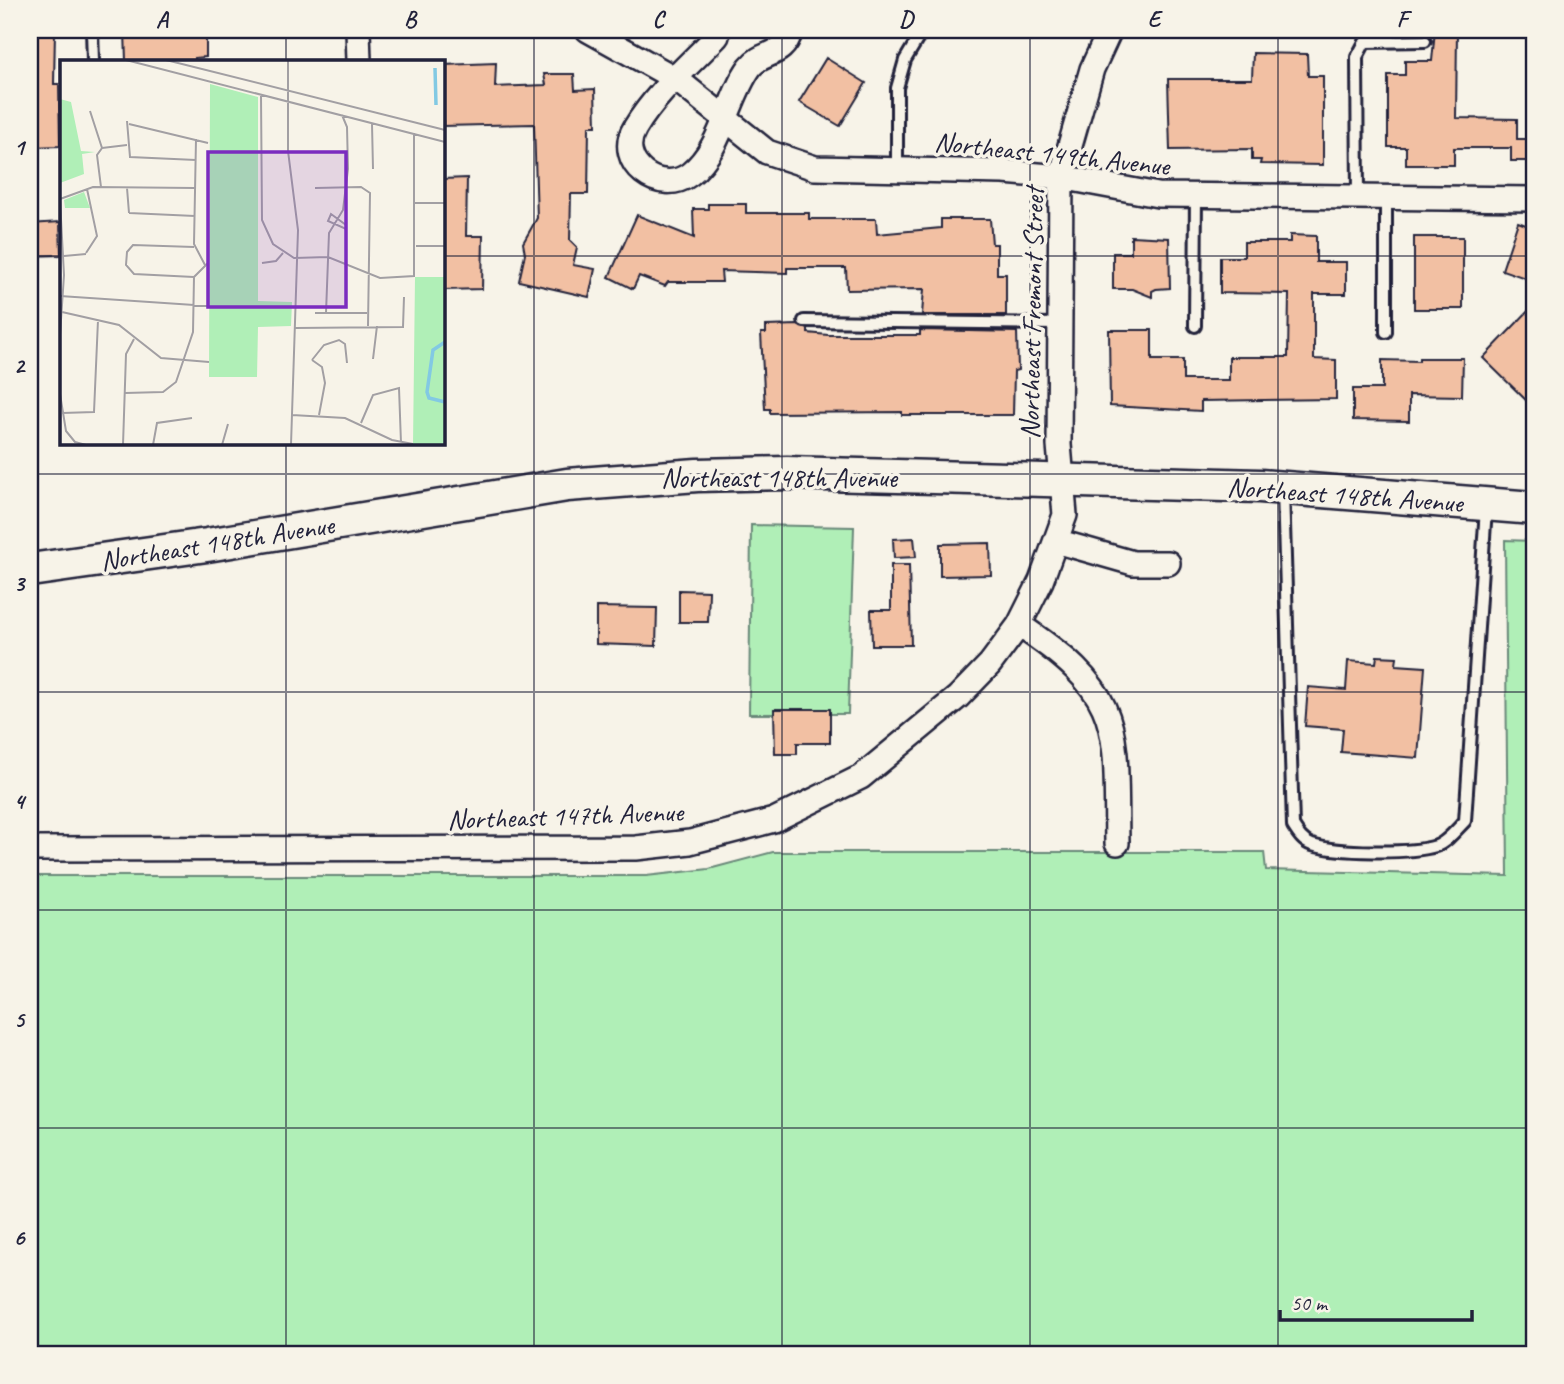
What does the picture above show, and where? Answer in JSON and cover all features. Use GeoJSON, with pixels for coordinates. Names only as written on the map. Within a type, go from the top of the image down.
{"type":"FeatureCollection","features":[{"type":"Feature","properties":{"kind":"main road","name":"Northeast 148th Avenue"},"geometry":{"type":"LineString","coordinates":[[30,570],[207,545],[503,494],[630,479],[787,472],[1283,487],[1534,508]]}},
{"type":"Feature","properties":{"kind":"street"},"geometry":{"type":"LineString","coordinates":[[358,30],[359,60]]}},
{"type":"Feature","properties":{"kind":"street","name":"Northeast 149th Avenue"},"geometry":{"type":"LineString","coordinates":[[588,30],[676,79],[767,152],[815,168],[981,170],[1061,177],[1158,195],[1534,199]]}},
{"type":"Feature","properties":{"kind":"street"},"geometry":{"type":"LineString","coordinates":[[718,30],[717,36],[676,79],[633,131],[632,157],[641,171],[653,180],[666,183],[692,173],[726,119],[751,65],[777,53],[786,44],[791,30]]}},
{"type":"Feature","properties":{"kind":"street","name":"Northeast Fremont Street"},"geometry":{"type":"LineString","coordinates":[[1062,479],[1059,445],[1061,177],[1092,69],[1110,30]]}},
{"type":"Feature","properties":{"kind":"street","name":"Northeast 147th Avenue"},"geometry":{"type":"LineString","coordinates":[[30,849],[636,848],[690,842],[738,832],[774,820],[861,777],[890,756],[958,697],[990,664],[1019,625],[1041,581],[1065,515],[1062,479]]}},
{"type":"Feature","properties":{"kind":"street"},"geometry":{"type":"LineString","coordinates":[[1056,541],[1133,562],[1168,564]]}},
{"type":"Feature","properties":{"kind":"street"},"geometry":{"type":"LineString","coordinates":[[1019,625],[1060,653],[1083,675],[1106,711],[1115,742],[1117,843]]}},
{"type":"Feature","properties":{"kind":"lane"},"geometry":{"type":"LineString","coordinates":[[92,30],[93,60]]}},
{"type":"Feature","properties":{"kind":"lane"},"geometry":{"type":"LineString","coordinates":[[897,169],[897,88],[905,60],[923,30]]}},
{"type":"Feature","properties":{"kind":"lane"},"geometry":{"type":"LineString","coordinates":[[1358,197],[1357,57],[1365,43],[1425,41]]}},
{"type":"Feature","properties":{"kind":"lane"},"geometry":{"type":"LineString","coordinates":[[1195,326],[1196,196]]}},
{"type":"Feature","properties":{"kind":"lane"},"geometry":{"type":"LineString","coordinates":[[1386,197],[1386,332]]}},
{"type":"Feature","properties":{"kind":"lane"},"geometry":{"type":"LineString","coordinates":[[803,321],[1060,324]]}},
{"type":"Feature","properties":{"kind":"lane"},"geometry":{"type":"LineString","coordinates":[[1283,487],[1293,826],[1299,836],[1311,845],[1409,852],[1439,845],[1465,821],[1486,504]]}},
{"type":"Feature","properties":{"kind":"green space"},"geometry":{"type":"Polygon","coordinates":[[[751,525],[854,527],[848,714],[749,714],[751,525]]]}},
{"type":"Feature","properties":{"kind":"green space"},"geometry":{"type":"Polygon","coordinates":[[[1505,540],[1534,541],[1534,1354],[30,1354],[30,876],[646,876],[709,869],[773,852],[1264,852],[1266,870],[1508,876],[1505,540]]]}},
{"type":"Feature","properties":{"kind":"building"},"geometry":{"type":"Polygon","coordinates":[[[30,30],[55,30],[54,84],[59,84],[60,146],[30,147],[30,30]]]}},
{"type":"Feature","properties":{"kind":"building"},"geometry":{"type":"Polygon","coordinates":[[[125,30],[206,30],[206,57],[195,60],[126,60],[125,30]]]}},
{"type":"Feature","properties":{"kind":"building"},"geometry":{"type":"Polygon","coordinates":[[[1435,30],[1457,30],[1456,118],[1517,119],[1517,139],[1534,139],[1534,161],[1511,161],[1511,148],[1454,148],[1454,165],[1406,165],[1406,147],[1388,147],[1388,75],[1405,75],[1405,61],[1432,61],[1435,30]]]}},
{"type":"Feature","properties":{"kind":"building"},"geometry":{"type":"Polygon","coordinates":[[[1253,53],[1307,54],[1308,76],[1323,76],[1323,165],[1260,164],[1261,160],[1252,160],[1252,149],[1170,150],[1168,79],[1252,79],[1253,53]]]}},
{"type":"Feature","properties":{"kind":"building"},"geometry":{"type":"Polygon","coordinates":[[[826,58],[866,83],[840,126],[799,102],[826,58]]]}},
{"type":"Feature","properties":{"kind":"building"},"geometry":{"type":"Polygon","coordinates":[[[496,63],[495,87],[546,85],[544,74],[574,74],[575,90],[595,89],[596,126],[589,126],[588,194],[571,194],[570,240],[577,247],[573,265],[595,269],[589,297],[519,281],[525,254],[523,243],[537,218],[534,124],[444,126],[444,65],[496,63]]]}},
{"type":"Feature","properties":{"kind":"building"},"geometry":{"type":"Polygon","coordinates":[[[467,178],[466,236],[483,236],[482,289],[444,290],[444,179],[467,178]]]}},
{"type":"Feature","properties":{"kind":"building"},"geometry":{"type":"Polygon","coordinates":[[[708,204],[746,204],[746,213],[809,213],[809,219],[876,219],[877,234],[941,228],[941,219],[990,219],[992,244],[997,244],[997,274],[1006,274],[1006,315],[922,315],[924,289],[847,290],[846,268],[787,268],[787,273],[721,271],[722,282],[668,282],[665,286],[639,276],[633,289],[609,277],[637,215],[694,238],[693,209],[708,209],[708,204]]]}},
{"type":"Feature","properties":{"kind":"building"},"geometry":{"type":"Polygon","coordinates":[[[60,222],[60,255],[30,256],[30,224],[60,222]]]}},
{"type":"Feature","properties":{"kind":"building"},"geometry":{"type":"Polygon","coordinates":[[[1518,222],[1534,228],[1534,281],[1502,270],[1518,222]]]}},
{"type":"Feature","properties":{"kind":"building"},"geometry":{"type":"Polygon","coordinates":[[[1290,235],[1316,236],[1316,262],[1346,262],[1346,294],[1314,294],[1314,359],[1336,360],[1336,399],[1201,401],[1201,411],[1110,406],[1109,330],[1152,330],[1152,360],[1183,360],[1183,380],[1229,380],[1229,357],[1288,357],[1289,294],[1220,293],[1220,257],[1244,257],[1244,242],[1290,242],[1290,235]]]}},
{"type":"Feature","properties":{"kind":"building"},"geometry":{"type":"Polygon","coordinates":[[[1131,236],[1169,238],[1170,288],[1152,291],[1152,297],[1132,289],[1113,289],[1113,253],[1131,253],[1131,236]]]}},
{"type":"Feature","properties":{"kind":"building"},"geometry":{"type":"Polygon","coordinates":[[[1414,237],[1463,237],[1463,309],[1414,309],[1414,237]]]}},
{"type":"Feature","properties":{"kind":"building"},"geometry":{"type":"Polygon","coordinates":[[[1534,305],[1534,408],[1483,358],[1534,305]]]}},
{"type":"Feature","properties":{"kind":"building"},"geometry":{"type":"Polygon","coordinates":[[[798,325],[808,329],[808,333],[828,335],[920,335],[920,330],[1017,332],[1018,370],[1014,371],[1013,415],[770,413],[770,409],[765,409],[761,333],[766,333],[766,326],[798,325]]]}},
{"type":"Feature","properties":{"kind":"building"},"geometry":{"type":"Polygon","coordinates":[[[1419,358],[1463,358],[1462,396],[1409,395],[1409,421],[1353,420],[1353,389],[1382,389],[1382,360],[1419,361],[1419,358]]]}},
{"type":"Feature","properties":{"kind":"building"},"geometry":{"type":"Polygon","coordinates":[[[914,538],[916,557],[894,558],[893,539],[914,538]]]}},
{"type":"Feature","properties":{"kind":"building"},"geometry":{"type":"Polygon","coordinates":[[[990,543],[991,575],[940,576],[940,544],[990,543]]]}},
{"type":"Feature","properties":{"kind":"building"},"geometry":{"type":"Polygon","coordinates":[[[891,565],[909,565],[911,645],[872,645],[871,610],[891,610],[891,565]]]}},
{"type":"Feature","properties":{"kind":"building"},"geometry":{"type":"Polygon","coordinates":[[[679,590],[709,591],[708,622],[679,622],[679,590]]]}},
{"type":"Feature","properties":{"kind":"building"},"geometry":{"type":"Polygon","coordinates":[[[596,607],[657,608],[656,646],[596,644],[596,607]]]}},
{"type":"Feature","properties":{"kind":"building"},"geometry":{"type":"Polygon","coordinates":[[[1377,656],[1397,657],[1396,665],[1425,667],[1418,758],[1341,752],[1343,729],[1305,726],[1308,687],[1346,690],[1348,661],[1376,663],[1377,656]]]}},
{"type":"Feature","properties":{"kind":"building"},"geometry":{"type":"Polygon","coordinates":[[[774,709],[830,709],[830,743],[797,743],[797,754],[775,754],[774,709]]]}}]}
